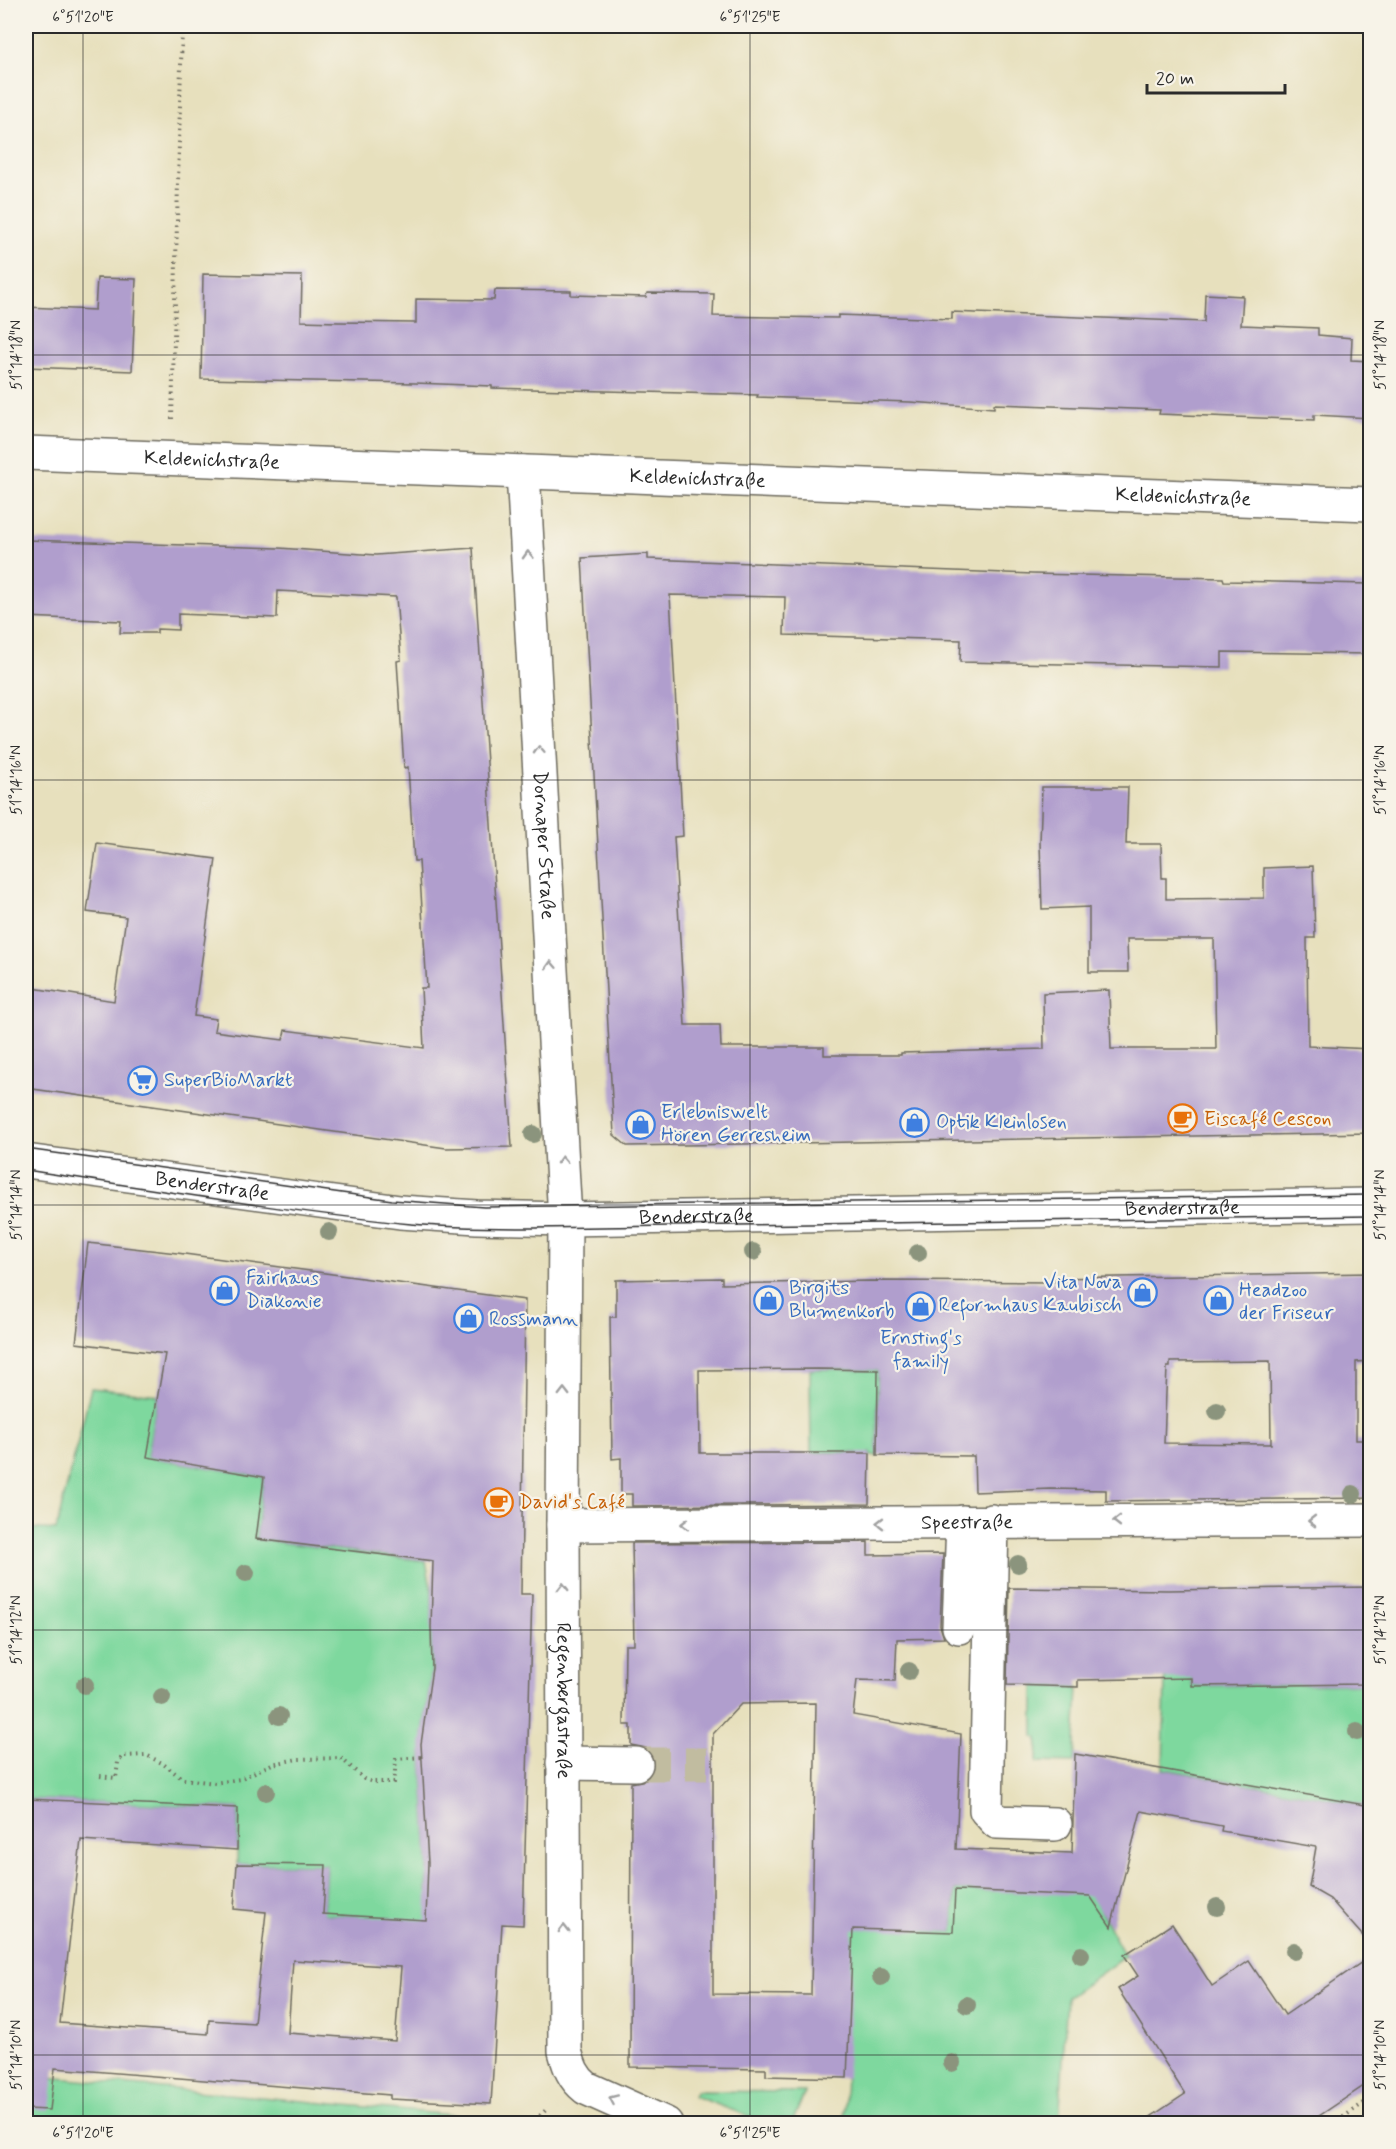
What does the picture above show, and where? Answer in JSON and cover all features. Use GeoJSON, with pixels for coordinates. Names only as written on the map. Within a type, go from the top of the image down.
{"type":"FeatureCollection","features":[{"type":"Feature","properties":{"kind":"street","name":"Keldenichstraße"},"geometry":{"type":"LineString","coordinates":[[26,453],[1371,504]]}},
{"type":"Feature","properties":{"kind":"street","name":"Dornaper Straße"},"geometry":{"type":"LineString","coordinates":[[523,472],[565,1219]]}},
{"type":"Feature","properties":{"kind":"street","name":"Benderstraße"},"geometry":{"type":"LineString","coordinates":[[26,1161],[400,1212],[477,1217],[565,1219],[1371,1205]]}},
{"type":"Feature","properties":{"kind":"street","name":"Regenbergastraße"},"geometry":{"type":"LineString","coordinates":[[565,1219],[563,1525],[565,2041],[569,2068],[578,2082],[586,2088],[666,2124]]}},
{"type":"Feature","properties":{"kind":"street","name":"Speestraße"},"geometry":{"type":"LineString","coordinates":[[563,1525],[1371,1520]]}},
{"type":"Feature","properties":{"kind":"street"},"geometry":{"type":"LineString","coordinates":[[959,1627],[977,1522]]}},
{"type":"Feature","properties":{"kind":"street"},"geometry":{"type":"LineString","coordinates":[[977,1522],[986,1810],[997,1822],[1055,1824]]}},
{"type":"Feature","properties":{"kind":"street"},"geometry":{"type":"LineString","coordinates":[[563,1763],[636,1764]]}},
{"type":"Feature","properties":{"kind":"path"},"geometry":{"type":"LineString","coordinates":[[170,459],[182,26]]}},
{"type":"Feature","properties":{"kind":"path"},"geometry":{"type":"LineString","coordinates":[[99,1776],[116,1778],[118,1762],[123,1756],[146,1755],[162,1763],[183,1779],[215,1783],[240,1779],[272,1764],[298,1759],[341,1758],[364,1779],[373,1782],[394,1782],[396,1759],[422,1757]]}},
{"type":"Feature","properties":{"kind":"path"},"geometry":{"type":"LineString","coordinates":[[1333,2124],[1371,2099]]}},
{"type":"Feature","properties":{"kind":"green space"},"geometry":{"type":"Polygon","coordinates":[[[810,1370],[878,1370],[877,1456],[870,1456],[870,1453],[811,1452],[810,1370]]]}},
{"type":"Feature","properties":{"kind":"green space"},"geometry":{"type":"Polygon","coordinates":[[[91,1388],[158,1395],[147,1457],[264,1477],[256,1539],[426,1561],[432,1592],[432,1668],[422,1757],[428,1863],[427,1891],[438,1922],[323,1914],[326,1865],[237,1864],[238,1808],[26,1799],[26,1528],[56,1530],[91,1388]]]}},
{"type":"Feature","properties":{"kind":"green space"},"geometry":{"type":"Polygon","coordinates":[[[1355,1632],[1365,1643],[1370,1643],[1370,1806],[1163,1769],[1165,1676],[1192,1675],[1192,1686],[1364,1684],[1364,1653],[1355,1653],[1355,1632]]]}},
{"type":"Feature","properties":{"kind":"green space"},"geometry":{"type":"Polygon","coordinates":[[[1034,1686],[1078,1687],[1074,1763],[1037,1762],[1038,1738],[1034,1737],[1034,1686]]]}},
{"type":"Feature","properties":{"kind":"green space"},"geometry":{"type":"Polygon","coordinates":[[[859,1747],[893,1929],[953,1932],[955,1890],[1091,1894],[1125,1956],[1067,1998],[1059,2123],[844,2124],[859,1747]]]}},
{"type":"Feature","properties":{"kind":"green space"},"geometry":{"type":"Polygon","coordinates":[[[26,2075],[494,2119],[503,2123],[26,2123],[26,2075]]]}},
{"type":"Feature","properties":{"kind":"green space"},"geometry":{"type":"Polygon","coordinates":[[[696,2091],[805,2092],[792,2123],[767,2123],[694,2096],[696,2091]]]}},
{"type":"Feature","properties":{"kind":"building"},"geometry":{"type":"Polygon","coordinates":[[[203,274],[302,276],[301,321],[338,322],[416,323],[416,299],[494,300],[495,290],[571,291],[571,295],[646,297],[647,293],[714,294],[713,316],[838,318],[838,315],[952,319],[952,312],[1204,322],[1205,294],[1243,296],[1241,325],[1318,328],[1318,335],[1352,338],[1351,360],[1371,361],[1371,418],[1314,415],[1314,420],[1159,414],[1160,410],[994,404],[994,408],[910,402],[757,397],[758,395],[492,388],[492,386],[415,383],[201,379],[203,274]]]}},
{"type":"Feature","properties":{"kind":"building"},"geometry":{"type":"Polygon","coordinates":[[[97,278],[136,279],[132,371],[26,367],[26,307],[95,310],[97,278]]]}},
{"type":"Feature","properties":{"kind":"building"},"geometry":{"type":"Polygon","coordinates":[[[26,540],[279,548],[376,555],[473,548],[512,1147],[446,1148],[26,1088],[26,987],[114,1001],[126,917],[87,912],[97,843],[216,859],[194,1016],[216,1019],[214,1031],[283,1040],[285,1030],[424,1048],[421,988],[427,988],[419,861],[414,861],[408,767],[404,768],[397,661],[401,660],[396,597],[278,591],[277,618],[178,614],[178,630],[157,629],[157,633],[120,633],[121,621],[26,617],[26,540]]]}},
{"type":"Feature","properties":{"kind":"building"},"geometry":{"type":"Polygon","coordinates":[[[648,554],[648,559],[1032,574],[1223,578],[1224,581],[1371,584],[1371,654],[1222,652],[1222,667],[960,662],[961,640],[784,635],[785,597],[670,595],[683,836],[674,837],[685,1025],[720,1025],[721,1047],[824,1047],[824,1055],[901,1055],[901,1053],[1044,1049],[1043,993],[1109,990],[1111,1049],[1216,1049],[1214,939],[1127,939],[1128,972],[1089,972],[1089,907],[1042,909],[1040,842],[1042,787],[1128,787],[1126,844],[1161,844],[1162,878],[1166,878],[1166,899],[1264,898],[1264,868],[1313,866],[1315,938],[1307,938],[1308,1046],[1371,1049],[1371,1133],[627,1146],[614,1135],[582,558],[648,554]]]}},
{"type":"Feature","properties":{"kind":"building"},"geometry":{"type":"Polygon","coordinates":[[[88,1243],[525,1300],[521,1594],[532,1594],[523,1925],[502,1924],[491,2104],[390,2099],[390,2095],[55,2068],[50,2110],[26,2109],[26,1799],[238,1808],[237,1850],[81,1840],[60,2023],[208,2034],[209,2020],[254,2023],[266,1912],[234,1909],[237,1864],[326,1865],[323,1914],[426,1920],[428,1863],[421,1744],[432,1668],[433,1561],[256,1539],[264,1477],[147,1457],[165,1354],[76,1343],[88,1243]],[[293,1960],[288,2033],[395,2041],[401,1967],[293,1960]]]}},
{"type":"Feature","properties":{"kind":"building"},"geometry":{"type":"Polygon","coordinates":[[[1371,1273],[1371,1361],[1356,1362],[1356,1440],[1371,1440],[1371,1498],[1106,1501],[1106,1490],[1050,1489],[975,1492],[974,1456],[877,1455],[878,1370],[818,1369],[699,1370],[700,1453],[870,1453],[869,1504],[632,1506],[632,1494],[621,1494],[621,1458],[612,1459],[610,1317],[616,1317],[616,1280],[722,1278],[722,1284],[870,1281],[1054,1282],[1053,1278],[1371,1273]],[[1270,1361],[1170,1362],[1170,1367],[1167,1367],[1164,1443],[1271,1444],[1270,1361]]]}},
{"type":"Feature","properties":{"kind":"building"},"geometry":{"type":"Polygon","coordinates":[[[868,1542],[868,1555],[943,1554],[940,1626],[944,1638],[897,1639],[895,1681],[857,1680],[853,1715],[961,1734],[956,1849],[1072,1853],[1075,1754],[1371,1806],[1366,1842],[1371,1846],[1371,1945],[1330,1899],[1309,1887],[1316,1847],[1221,1831],[1222,1826],[1141,1811],[1111,1927],[1090,1896],[955,1890],[953,1932],[853,1929],[847,2078],[766,2076],[766,2069],[630,2067],[631,1783],[646,1780],[655,1764],[652,1754],[646,1748],[631,1745],[631,1725],[624,1725],[625,1645],[634,1645],[632,1543],[868,1542]],[[816,1703],[741,1704],[713,1734],[713,1994],[811,1995],[816,1703]]]}},
{"type":"Feature","properties":{"kind":"building"},"geometry":{"type":"Polygon","coordinates":[[[1371,1587],[1371,1643],[1364,1643],[1364,1684],[1192,1686],[1192,1678],[1078,1680],[1078,1687],[1007,1685],[1009,1588],[1168,1590],[1371,1587]]]}},
{"type":"Feature","properties":{"kind":"building"},"geometry":{"type":"Polygon","coordinates":[[[1172,1924],[1212,1986],[1249,1961],[1285,2015],[1371,1956],[1371,2081],[1307,2124],[1140,2124],[1185,2094],[1118,1989],[1138,1976],[1124,1955],[1172,1924]]]}},
{"type":"Feature","properties":{"kind":"tunnel"},"geometry":{"type":"LineString","coordinates":[[636,1764],[707,1764]]}},
{"type":"Feature","properties":{"kind":"tram line"},"geometry":{"type":"LineString","coordinates":[[26,1149],[392,1200],[484,1207],[1370,1195]]}},
{"type":"Feature","properties":{"kind":"tram line"},"geometry":{"type":"LineString","coordinates":[[26,1170],[314,1213],[457,1227],[535,1228],[1370,1216]]}},
{"type":"Feature","properties":{"kind":"place","name":"SuperBioMarkt"},"geometry":{"type":"Point","coordinates":[143,1080]}},
{"type":"Feature","properties":{"kind":"place","name":"Eiscafé Cescon"},"geometry":{"type":"Point","coordinates":[1183,1119]}},
{"type":"Feature","properties":{"kind":"place","name":"Optik Kleinlosen"},"geometry":{"type":"Point","coordinates":[915,1122]}},
{"type":"Feature","properties":{"kind":"place","name":"Erlebniswelt Hören Gerresheim"},"geometry":{"type":"Point","coordinates":[640,1124]}},
{"type":"Feature","properties":{"kind":"place","name":"Fairhaus Diakonie"},"geometry":{"type":"Point","coordinates":[225,1290]}},
{"type":"Feature","properties":{"kind":"place","name":"Vita Nova Reformhaus Kaubisch"},"geometry":{"type":"Point","coordinates":[1143,1293]}},
{"type":"Feature","properties":{"kind":"place","name":"Birgits Blumenkorb"},"geometry":{"type":"Point","coordinates":[768,1300]}},
{"type":"Feature","properties":{"kind":"place","name":"Headzoo der Friseur"},"geometry":{"type":"Point","coordinates":[1218,1301]}},
{"type":"Feature","properties":{"kind":"place","name":"Ernsting's family"},"geometry":{"type":"Point","coordinates":[921,1307]}},
{"type":"Feature","properties":{"kind":"place","name":"Rossmann"},"geometry":{"type":"Point","coordinates":[468,1319]}},
{"type":"Feature","properties":{"kind":"place","name":"David's Café"},"geometry":{"type":"Point","coordinates":[498,1502]}}]}
